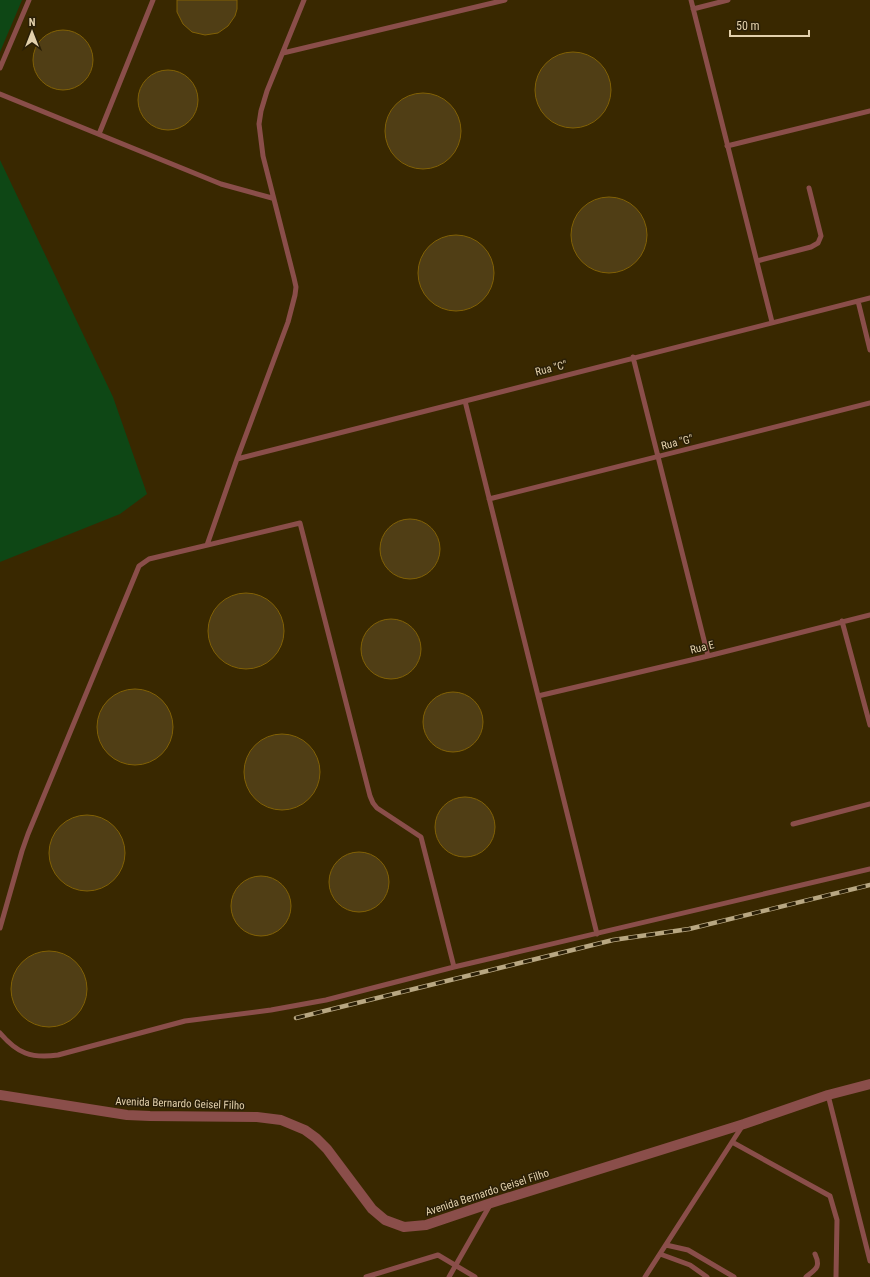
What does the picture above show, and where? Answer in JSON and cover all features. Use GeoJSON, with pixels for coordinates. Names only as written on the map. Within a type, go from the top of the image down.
{"type":"FeatureCollection","features":[{"type":"Feature","properties":{"kind":"street","name":"Avenida Bernardo Geisel Filho"},"geometry":{"type":"LineString","coordinates":[[0,1095],[127,1115],[257,1117],[281,1120],[305,1130],[316,1138],[327,1149],[372,1209],[385,1220],[404,1227],[426,1225],[491,1203],[744,1124],[828,1095],[870,1084]]}},
{"type":"Feature","properties":{"kind":"lane"},"geometry":{"type":"LineString","coordinates":[[0,68],[29,0]]}},
{"type":"Feature","properties":{"kind":"lane"},"geometry":{"type":"LineString","coordinates":[[99,134],[154,0]]}},
{"type":"Feature","properties":{"kind":"lane"},"geometry":{"type":"LineString","coordinates":[[207,545],[288,322],[295,295],[296,287],[294,278],[262,156],[259,124],[264,101],[304,0]]}},
{"type":"Feature","properties":{"kind":"lane"},"geometry":{"type":"LineString","coordinates":[[283,53],[505,0]]}},
{"type":"Feature","properties":{"kind":"lane"},"geometry":{"type":"LineString","coordinates":[[690,0],[772,322]]}},
{"type":"Feature","properties":{"kind":"lane"},"geometry":{"type":"LineString","coordinates":[[693,9],[728,0]]}},
{"type":"Feature","properties":{"kind":"lane"},"geometry":{"type":"LineString","coordinates":[[0,94],[221,184],[272,198]]}},
{"type":"Feature","properties":{"kind":"lane"},"geometry":{"type":"LineString","coordinates":[[727,146],[870,111]]}},
{"type":"Feature","properties":{"kind":"lane"},"geometry":{"type":"LineString","coordinates":[[756,261],[811,247],[818,243],[821,236],[809,188]]}},
{"type":"Feature","properties":{"kind":"lane","name":"Rua \"C\""},"geometry":{"type":"LineString","coordinates":[[237,459],[870,298]]}},
{"type":"Feature","properties":{"kind":"lane"},"geometry":{"type":"LineString","coordinates":[[858,301],[870,350]]}},
{"type":"Feature","properties":{"kind":"lane"},"geometry":{"type":"LineString","coordinates":[[634,357],[708,656]]}},
{"type":"Feature","properties":{"kind":"lane"},"geometry":{"type":"LineString","coordinates":[[464,401],[597,934]]}},
{"type":"Feature","properties":{"kind":"lane","name":"Rua \"G\""},"geometry":{"type":"LineString","coordinates":[[489,499],[870,403]]}},
{"type":"Feature","properties":{"kind":"lane"},"geometry":{"type":"LineString","coordinates":[[0,928],[26,840],[139,566],[149,559],[300,523],[372,803],[377,808],[421,837],[454,967]]}},
{"type":"Feature","properties":{"kind":"lane","name":"Rua E"},"geometry":{"type":"LineString","coordinates":[[538,696],[708,656],[870,614]]}},
{"type":"Feature","properties":{"kind":"lane"},"geometry":{"type":"LineString","coordinates":[[842,622],[868,711],[870,725]]}},
{"type":"Feature","properties":{"kind":"lane"},"geometry":{"type":"LineString","coordinates":[[793,824],[870,804]]}},
{"type":"Feature","properties":{"kind":"lane"},"geometry":{"type":"LineString","coordinates":[[0,1033],[9,1044],[21,1052],[35,1056],[50,1056],[174,1023],[270,1010],[326,1000],[454,967],[870,869]]}},
{"type":"Feature","properties":{"kind":"lane"},"geometry":{"type":"LineString","coordinates":[[828,1095],[870,1261]]}},
{"type":"Feature","properties":{"kind":"lane"},"geometry":{"type":"LineString","coordinates":[[645,1277],[744,1124]]}},
{"type":"Feature","properties":{"kind":"lane"},"geometry":{"type":"LineString","coordinates":[[732,1142],[830,1196],[837,1220],[836,1277]]}},
{"type":"Feature","properties":{"kind":"lane"},"geometry":{"type":"LineString","coordinates":[[449,1277],[491,1203]]}},
{"type":"Feature","properties":{"kind":"lane"},"geometry":{"type":"LineString","coordinates":[[666,1245],[688,1250],[734,1277]]}},
{"type":"Feature","properties":{"kind":"lane"},"geometry":{"type":"LineString","coordinates":[[660,1254],[690,1265],[708,1277]]}},
{"type":"Feature","properties":{"kind":"lane"},"geometry":{"type":"LineString","coordinates":[[806,1277],[816,1269],[818,1261],[815,1254]]}},
{"type":"Feature","properties":{"kind":"lane"},"geometry":{"type":"LineString","coordinates":[[366,1277],[438,1255],[475,1277]]}},
{"type":"Feature","properties":{"kind":"green space"},"geometry":{"type":"Polygon","coordinates":[[[0,0],[22,0],[0,52],[0,0]]]}},
{"type":"Feature","properties":{"kind":"green space"},"geometry":{"type":"Polygon","coordinates":[[[0,160],[113,397],[147,494],[120,514],[0,562],[0,160]]]}},
{"type":"Feature","properties":{"kind":"building"},"geometry":{"type":"Polygon","coordinates":[[[177,0],[237,0],[237,9],[235,16],[228,26],[218,33],[205,35],[192,32],[183,24],[177,12],[177,0]]]}},
{"type":"Feature","properties":{"kind":"building"},"geometry":{"type":"Polygon","coordinates":[[[57,30],[69,30],[80,35],[88,43],[93,54],[91,72],[80,85],[69,90],[57,90],[46,85],[38,77],[33,66],[33,54],[38,43],[46,35],[57,30]]]}},
{"type":"Feature","properties":{"kind":"building"},"geometry":{"type":"Polygon","coordinates":[[[573,52],[587,55],[600,63],[608,76],[611,90],[608,104],[600,117],[587,125],[573,128],[559,125],[546,117],[538,104],[535,90],[538,76],[546,63],[559,55],[573,52]]]}},
{"type":"Feature","properties":{"kind":"building"},"geometry":{"type":"Polygon","coordinates":[[[162,70],[174,70],[185,75],[193,83],[198,94],[196,112],[185,125],[174,130],[162,130],[151,125],[143,117],[138,106],[138,94],[143,83],[151,75],[162,70]]]}},
{"type":"Feature","properties":{"kind":"building"},"geometry":{"type":"Polygon","coordinates":[[[423,93],[437,96],[450,104],[458,117],[461,131],[458,145],[450,158],[437,166],[423,169],[409,166],[396,158],[388,145],[385,131],[388,117],[396,104],[409,96],[423,93]]]}},
{"type":"Feature","properties":{"kind":"building"},"geometry":{"type":"Polygon","coordinates":[[[609,197],[623,200],[636,208],[644,221],[647,235],[644,249],[636,262],[623,270],[609,273],[595,270],[582,262],[574,249],[571,235],[574,221],[582,208],[595,200],[609,197]]]}},
{"type":"Feature","properties":{"kind":"building"},"geometry":{"type":"Polygon","coordinates":[[[456,235],[470,238],[483,246],[491,259],[494,273],[491,287],[483,300],[470,308],[456,311],[442,308],[429,300],[421,287],[418,273],[421,259],[429,246],[442,238],[456,235]]]}},
{"type":"Feature","properties":{"kind":"building"},"geometry":{"type":"Polygon","coordinates":[[[410,519],[427,524],[435,532],[440,549],[435,566],[427,574],[410,579],[393,574],[385,566],[380,549],[385,532],[393,524],[410,519]]]}},
{"type":"Feature","properties":{"kind":"building"},"geometry":{"type":"Polygon","coordinates":[[[246,593],[260,596],[273,604],[281,617],[284,631],[281,645],[273,658],[260,666],[246,669],[232,666],[219,658],[211,645],[208,631],[211,617],[219,604],[232,596],[246,593]]]}},
{"type":"Feature","properties":{"kind":"building"},"geometry":{"type":"Polygon","coordinates":[[[391,619],[408,624],[416,632],[421,649],[416,666],[408,674],[391,679],[374,674],[366,666],[361,649],[366,632],[374,624],[391,619]]]}},
{"type":"Feature","properties":{"kind":"building"},"geometry":{"type":"Polygon","coordinates":[[[135,689],[149,692],[162,700],[170,713],[173,727],[170,741],[162,754],[149,762],[135,765],[121,762],[108,754],[100,741],[97,727],[100,713],[108,700],[121,692],[135,689]]]}},
{"type":"Feature","properties":{"kind":"building"},"geometry":{"type":"Polygon","coordinates":[[[453,692],[470,697],[478,705],[483,722],[478,739],[470,747],[453,752],[436,747],[428,739],[423,722],[428,705],[436,697],[453,692]]]}},
{"type":"Feature","properties":{"kind":"building"},"geometry":{"type":"Polygon","coordinates":[[[282,734],[296,737],[309,745],[317,758],[320,772],[317,786],[309,799],[296,807],[282,810],[268,807],[255,799],[247,786],[244,772],[247,758],[255,745],[268,737],[282,734]]]}},
{"type":"Feature","properties":{"kind":"building"},"geometry":{"type":"Polygon","coordinates":[[[465,797],[482,802],[490,810],[495,827],[490,844],[482,852],[465,857],[448,852],[440,844],[435,827],[440,810],[448,802],[465,797]]]}},
{"type":"Feature","properties":{"kind":"building"},"geometry":{"type":"Polygon","coordinates":[[[87,815],[101,818],[114,826],[122,839],[125,853],[122,867],[114,880],[101,888],[87,891],[73,888],[60,880],[52,867],[49,853],[52,839],[60,826],[73,818],[87,815]]]}},
{"type":"Feature","properties":{"kind":"building"},"geometry":{"type":"Polygon","coordinates":[[[359,852],[376,857],[384,865],[389,882],[384,899],[376,907],[359,912],[342,907],[334,899],[329,882],[334,865],[342,857],[359,852]]]}},
{"type":"Feature","properties":{"kind":"building"},"geometry":{"type":"Polygon","coordinates":[[[261,876],[278,881],[286,889],[291,906],[286,923],[278,931],[261,936],[244,931],[236,923],[231,906],[236,889],[244,881],[261,876]]]}},
{"type":"Feature","properties":{"kind":"building"},"geometry":{"type":"Polygon","coordinates":[[[49,951],[63,954],[76,962],[84,975],[87,989],[84,1003],[76,1016],[63,1024],[49,1027],[35,1024],[22,1016],[14,1003],[11,989],[14,975],[22,962],[35,954],[49,951]]]}},
{"type":"Feature","properties":{"kind":"railway"},"geometry":{"type":"LineString","coordinates":[[296,1018],[613,940],[689,929],[870,885]]}}]}
